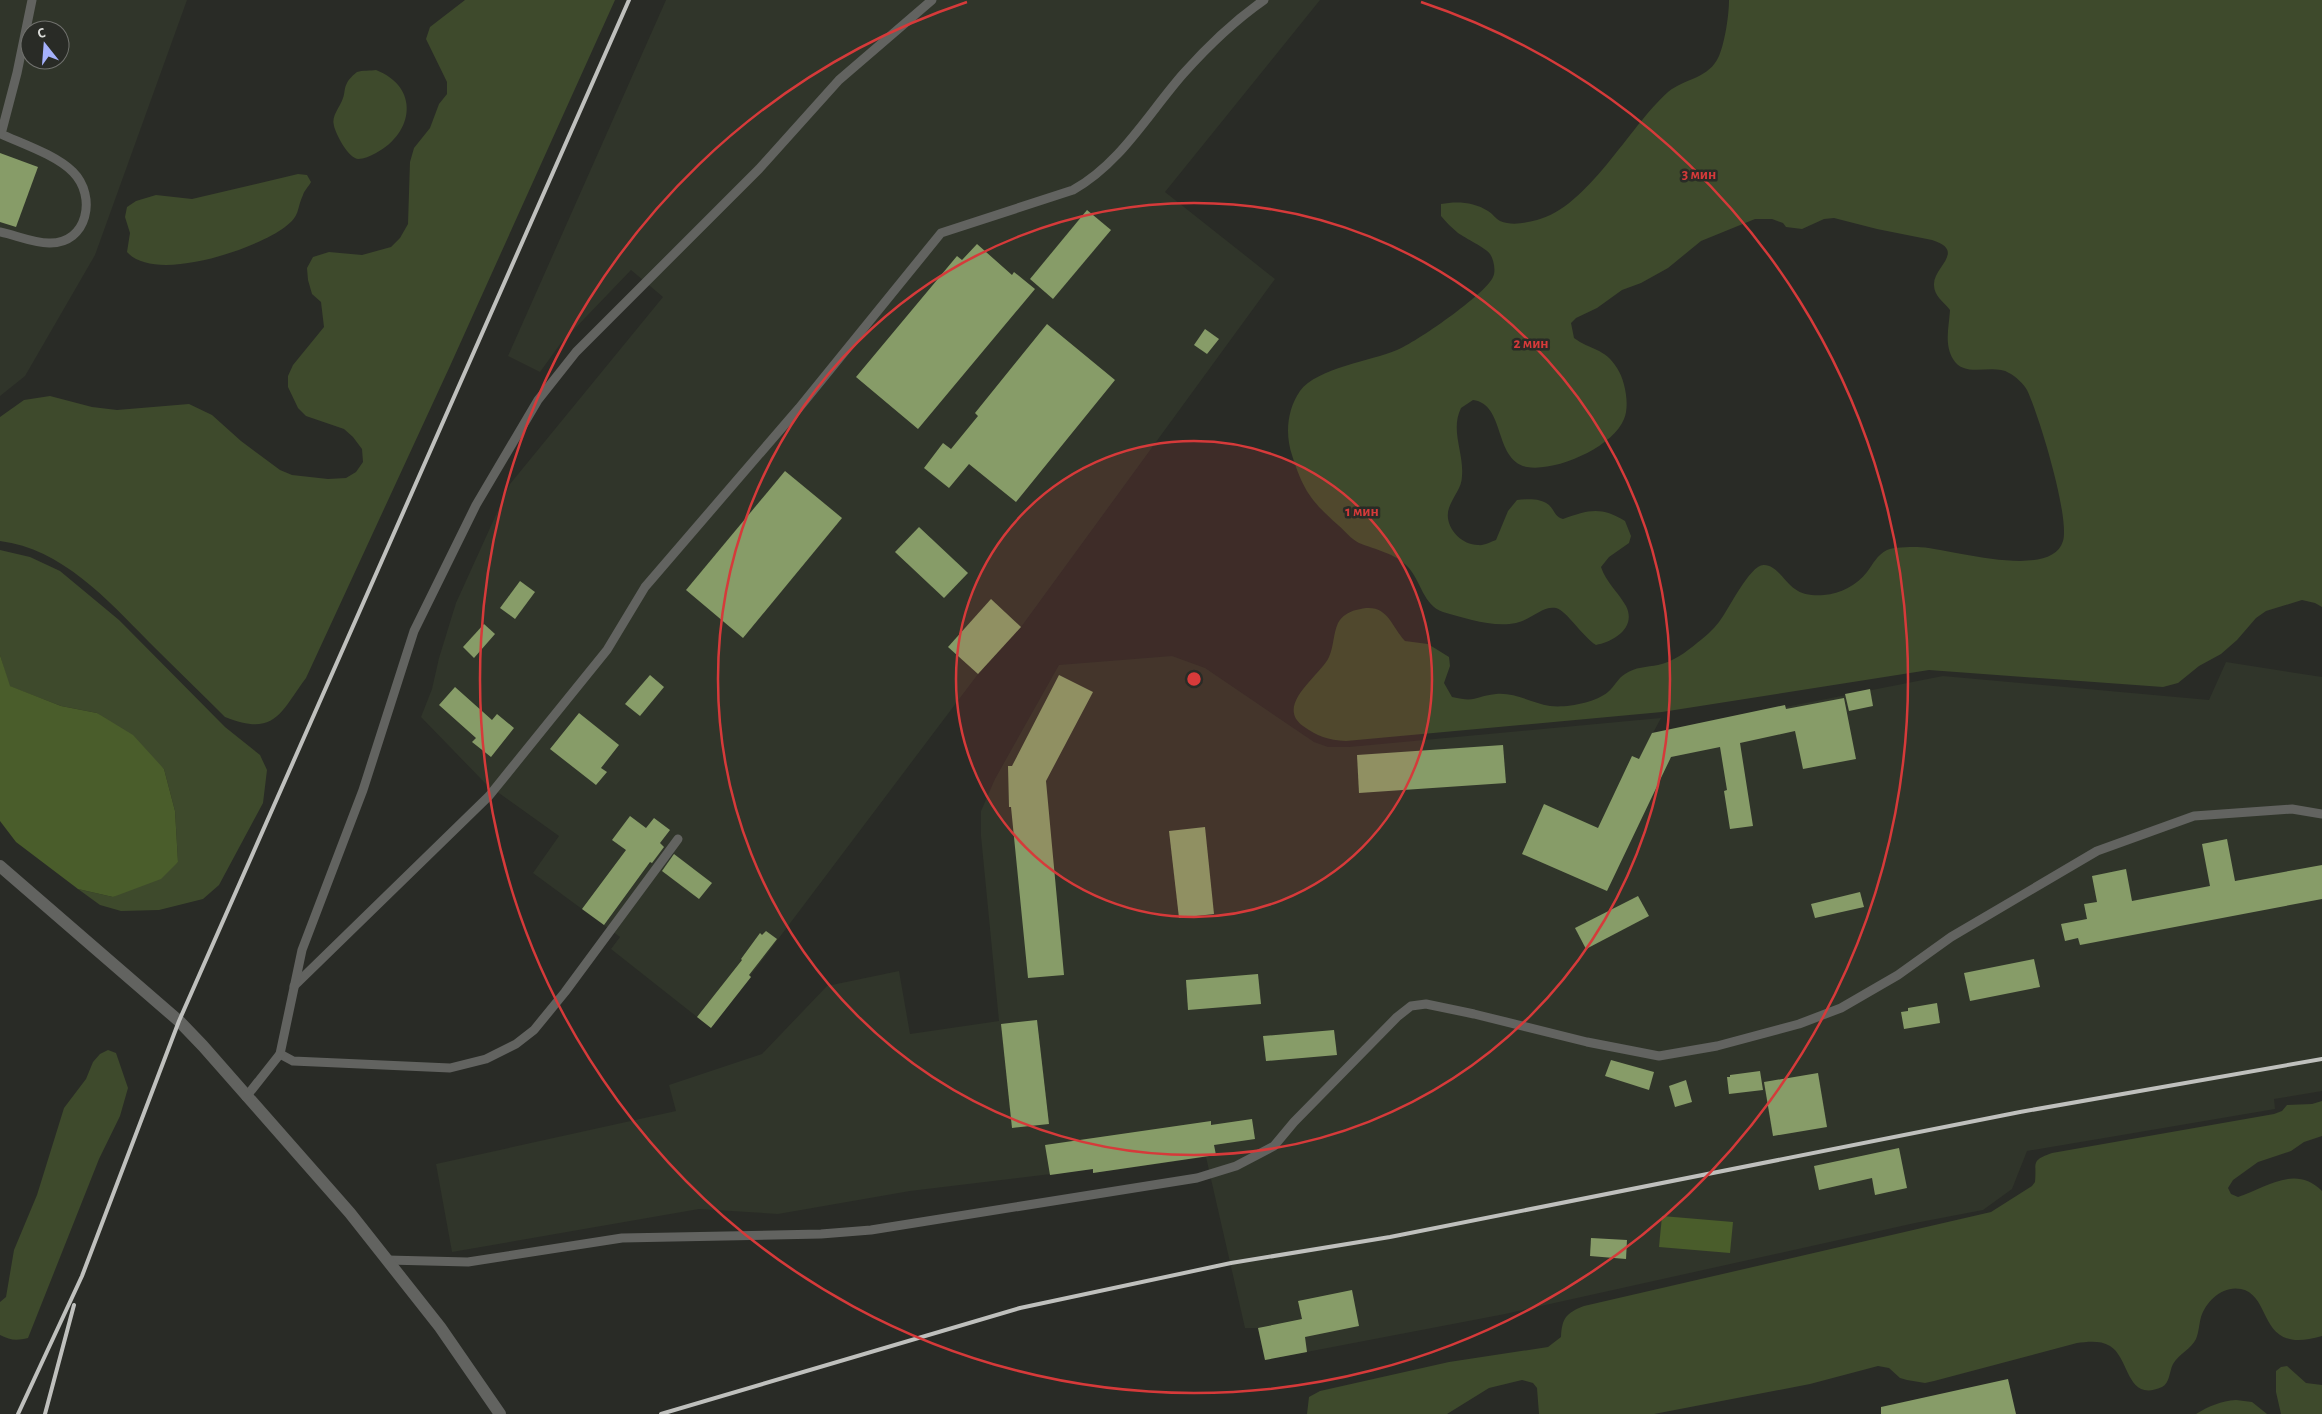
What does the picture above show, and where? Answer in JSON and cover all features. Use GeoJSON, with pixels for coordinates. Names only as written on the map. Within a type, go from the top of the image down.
{"type":"FeatureCollection","features":[{"type":"Feature","properties":{"kind":"street"},"geometry":{"type":"LineString","coordinates":[[0,866],[179,1021],[203,1046],[350,1213],[440,1327],[500,1414]]}},
{"type":"Feature","properties":{"kind":"lane"},"geometry":{"type":"LineString","coordinates":[[0,232],[49,243],[64,241],[74,234],[87,212],[84,186],[73,172],[60,162],[1,134],[17,73],[32,0]]}},
{"type":"Feature","properties":{"kind":"lane"},"geometry":{"type":"LineString","coordinates":[[246,1097],[280,1054],[302,950],[364,790],[414,631],[476,505],[538,400],[576,352],[759,169],[839,80],[932,0]]}},
{"type":"Feature","properties":{"kind":"lane"},"geometry":{"type":"LineString","coordinates":[[294,986],[489,796],[607,650],[645,587],[799,408],[941,234],[1073,190],[1092,179],[1113,160],[1183,73],[1240,17],[1264,0]]}},
{"type":"Feature","properties":{"kind":"lane"},"geometry":{"type":"LineString","coordinates":[[387,1260],[468,1262],[622,1238],[821,1234],[871,1230],[1197,1178],[1236,1166],[1274,1146],[1294,1122],[1376,1038],[1411,1006],[1426,1004],[1587,1042],[1659,1056],[1717,1046],[1799,1024],[1841,1008],[1898,975],[1951,936],[2097,851],[2194,816],[2292,809],[2322,814]]}},
{"type":"Feature","properties":{"kind":"lane"},"geometry":{"type":"LineString","coordinates":[[280,1054],[293,1061],[450,1068],[486,1059],[516,1044],[534,1030],[565,992],[678,839]]}},
{"type":"Feature","properties":{"kind":"shaded area"},"geometry":{"type":"Polygon","coordinates":[[[0,0],[187,0],[95,255],[25,376],[0,396],[0,0]]]}},
{"type":"Feature","properties":{"kind":"shaded area"},"geometry":{"type":"Polygon","coordinates":[[[465,0],[615,0],[450,366],[306,678],[282,711],[274,718],[266,723],[242,723],[225,717],[117,609],[82,578],[44,554],[0,541],[0,417],[24,400],[50,396],[92,407],[117,410],[189,404],[212,415],[241,441],[280,470],[292,475],[328,479],[346,478],[356,472],[363,462],[362,449],[353,437],[344,429],[306,416],[298,408],[288,387],[288,376],[293,365],[324,327],[321,302],[312,294],[307,268],[313,257],[329,252],[362,255],[391,247],[400,238],[408,224],[410,162],[414,148],[430,128],[439,104],[447,94],[447,82],[426,39],[430,27],[465,0]]]}},
{"type":"Feature","properties":{"kind":"shaded area"},"geometry":{"type":"Polygon","coordinates":[[[666,0],[1320,0],[1165,192],[1275,279],[1021,627],[978,674],[711,1028],[611,949],[620,937],[533,873],[559,836],[485,783],[421,717],[432,689],[439,658],[456,603],[510,484],[663,297],[631,270],[561,343],[540,372],[508,356],[666,0]]]}},
{"type":"Feature","properties":{"kind":"shaded area"},"geometry":{"type":"Polygon","coordinates":[[[1729,0],[2322,0],[2322,607],[2302,600],[2266,611],[2256,618],[2237,640],[2221,654],[2199,666],[2178,683],[2163,687],[1929,670],[1662,712],[1346,741],[1323,737],[1303,726],[1295,718],[1296,700],[1329,657],[1336,627],[1345,615],[1356,610],[1366,608],[1381,611],[1391,621],[1405,641],[1428,644],[1449,657],[1450,666],[1444,683],[1452,697],[1471,699],[1503,694],[1550,706],[1564,706],[1596,699],[1608,692],[1620,678],[1629,672],[1664,664],[1684,653],[1717,625],[1752,572],[1764,565],[1777,571],[1791,586],[1801,593],[1824,595],[1842,591],[1853,585],[1863,577],[1880,554],[1890,549],[1901,547],[1931,548],[1973,556],[2019,561],[2039,559],[2054,553],[2063,541],[2064,529],[2058,489],[2039,421],[2026,388],[2014,376],[2002,370],[1971,370],[1964,368],[1958,365],[1950,353],[1948,335],[1950,310],[1937,296],[1934,289],[1935,278],[1948,254],[1947,249],[1942,244],[1932,240],[1834,218],[1824,219],[1802,229],[1786,227],[1783,223],[1772,219],[1755,219],[1701,241],[1668,268],[1641,283],[1622,290],[1597,308],[1576,318],[1571,323],[1574,338],[1602,353],[1612,361],[1622,379],[1626,393],[1627,407],[1624,419],[1618,429],[1596,448],[1553,466],[1527,467],[1516,462],[1509,454],[1491,411],[1483,404],[1473,400],[1461,408],[1458,417],[1457,433],[1462,480],[1448,514],[1448,521],[1459,538],[1471,544],[1480,545],[1496,540],[1508,511],[1517,500],[1542,501],[1549,505],[1563,519],[1580,513],[1601,511],[1625,521],[1631,536],[1629,543],[1609,557],[1601,567],[1626,606],[1629,614],[1626,627],[1609,641],[1596,645],[1565,614],[1556,608],[1541,611],[1521,622],[1507,624],[1479,622],[1436,609],[1403,562],[1353,539],[1314,502],[1304,486],[1288,439],[1288,422],[1292,406],[1300,391],[1319,376],[1406,346],[1478,295],[1493,277],[1494,266],[1490,254],[1449,225],[1441,216],[1441,204],[1471,204],[1488,211],[1500,221],[1518,224],[1537,220],[1556,212],[1573,200],[1607,165],[1653,107],[1668,92],[1703,74],[1715,64],[1725,36],[1729,0]]]}},
{"type":"Feature","properties":{"kind":"shaded area"},"geometry":{"type":"Polygon","coordinates":[[[376,70],[390,78],[400,87],[405,98],[407,110],[398,134],[389,144],[372,155],[358,159],[350,155],[343,145],[333,122],[346,85],[350,79],[357,72],[376,70]]]}},
{"type":"Feature","properties":{"kind":"shaded area"},"geometry":{"type":"Polygon","coordinates":[[[298,174],[307,175],[311,182],[304,193],[296,216],[285,227],[252,245],[206,260],[182,264],[159,265],[141,261],[127,252],[130,233],[125,217],[127,207],[136,201],[156,195],[192,199],[298,174]]]}},
{"type":"Feature","properties":{"kind":"shaded area"},"geometry":{"type":"Polygon","coordinates":[[[0,550],[30,557],[60,571],[119,620],[225,727],[260,755],[267,770],[263,803],[219,885],[203,899],[159,910],[121,911],[100,905],[78,889],[113,897],[178,862],[175,811],[164,769],[97,713],[61,706],[9,686],[0,655],[0,550]]]}},
{"type":"Feature","properties":{"kind":"shaded area"},"geometry":{"type":"Polygon","coordinates":[[[0,655],[10,686],[61,706],[97,713],[133,735],[164,769],[175,811],[178,862],[161,879],[113,897],[78,889],[16,842],[0,821],[0,655]]]}},
{"type":"Feature","properties":{"kind":"shaded area"},"geometry":{"type":"Polygon","coordinates":[[[1172,656],[1205,668],[1314,742],[1328,747],[1349,747],[1661,718],[1653,733],[1943,676],[2209,700],[2226,662],[2322,677],[2322,1091],[2274,1099],[2275,1109],[2027,1151],[2012,1189],[1983,1210],[1915,1223],[1505,1314],[1265,1360],[1258,1328],[1245,1328],[1206,1157],[1093,1173],[1092,1169],[910,1191],[778,1214],[699,1209],[452,1252],[436,1164],[676,1111],[669,1085],[762,1054],[827,986],[899,971],[910,1034],[999,1021],[981,836],[981,811],[995,779],[1059,665],[1172,656]]]}},
{"type":"Feature","properties":{"kind":"shaded area"},"geometry":{"type":"Polygon","coordinates":[[[108,1050],[116,1053],[128,1088],[120,1116],[99,1159],[28,1338],[13,1340],[7,1338],[0,1335],[0,1302],[6,1297],[14,1250],[37,1195],[64,1108],[86,1079],[93,1062],[100,1054],[108,1050]]]}},
{"type":"Feature","properties":{"kind":"shaded area"},"geometry":{"type":"Polygon","coordinates":[[[2322,1101],[2322,1136],[2304,1142],[2291,1151],[2258,1162],[2233,1180],[2228,1188],[2231,1194],[2238,1197],[2280,1180],[2301,1179],[2312,1183],[2322,1191],[2322,1336],[2301,1340],[2286,1338],[2276,1332],[2251,1294],[2241,1289],[2228,1289],[2216,1295],[2207,1305],[2201,1317],[2196,1339],[2173,1364],[2168,1380],[2162,1387],[2150,1390],[2142,1389],[2135,1384],[2122,1360],[2110,1346],[2098,1342],[2089,1342],[2077,1343],[1925,1383],[1900,1378],[1889,1368],[1878,1366],[1810,1384],[1654,1414],[1539,1414],[1537,1388],[1533,1383],[1522,1380],[1489,1388],[1447,1414],[1307,1414],[1309,1397],[1320,1391],[1449,1362],[1548,1347],[1561,1337],[1562,1325],[1566,1317],[1584,1306],[1991,1212],[2032,1186],[2035,1182],[2037,1160],[2052,1153],[2274,1114],[2282,1111],[2287,1105],[2312,1104],[2322,1101]]]}},
{"type":"Feature","properties":{"kind":"shaded area"},"geometry":{"type":"Polygon","coordinates":[[[1662,1216],[1733,1222],[1730,1253],[1659,1247],[1662,1216]]]}},
{"type":"Feature","properties":{"kind":"shaded area"},"geometry":{"type":"Polygon","coordinates":[[[2287,1366],[2306,1383],[2322,1385],[2322,1414],[2281,1414],[2276,1392],[2276,1371],[2281,1367],[2287,1366]]]}},
{"type":"Feature","properties":{"kind":"shaded area"},"geometry":{"type":"Polygon","coordinates":[[[2236,1400],[2252,1402],[2267,1414],[2196,1414],[2215,1404],[2236,1400]]]}},
{"type":"Feature","properties":{"kind":"building"},"geometry":{"type":"Polygon","coordinates":[[[0,153],[38,167],[16,227],[0,222],[0,153]]]}},
{"type":"Feature","properties":{"kind":"building"},"geometry":{"type":"Polygon","coordinates":[[[1087,210],[1111,230],[1053,299],[1030,279],[1087,210]]]}},
{"type":"Feature","properties":{"kind":"building"},"geometry":{"type":"Polygon","coordinates":[[[977,244],[1012,275],[1014,272],[1035,289],[918,429],[856,377],[957,256],[962,260],[977,244]]]}},
{"type":"Feature","properties":{"kind":"building"},"geometry":{"type":"Polygon","coordinates":[[[1047,324],[1115,380],[1016,502],[969,464],[949,488],[924,468],[943,443],[951,449],[978,416],[975,413],[1047,324]]]}},
{"type":"Feature","properties":{"kind":"building"},"geometry":{"type":"Polygon","coordinates":[[[1205,329],[1219,339],[1207,354],[1194,345],[1205,329]]]}},
{"type":"Feature","properties":{"kind":"building"},"geometry":{"type":"Polygon","coordinates":[[[785,471],[842,518],[743,638],[686,590],[785,471]]]}},
{"type":"Feature","properties":{"kind":"building"},"geometry":{"type":"Polygon","coordinates":[[[919,527],[968,573],[944,598],[895,552],[919,527]]]}},
{"type":"Feature","properties":{"kind":"building"},"geometry":{"type":"Polygon","coordinates":[[[520,581],[535,592],[515,619],[500,608],[520,581]]]}},
{"type":"Feature","properties":{"kind":"building"},"geometry":{"type":"Polygon","coordinates":[[[991,599],[1021,627],[978,674],[948,647],[991,599]]]}},
{"type":"Feature","properties":{"kind":"building"},"geometry":{"type":"Polygon","coordinates":[[[484,624],[495,634],[474,658],[463,647],[484,624]]]}},
{"type":"Feature","properties":{"kind":"building"},"geometry":{"type":"Polygon","coordinates":[[[650,675],[664,687],[640,716],[625,704],[650,675]]]}},
{"type":"Feature","properties":{"kind":"building"},"geometry":{"type":"Polygon","coordinates":[[[1059,675],[1093,692],[1046,781],[1064,975],[1028,978],[1011,807],[1009,807],[1008,766],[1012,766],[1059,675]]]}},
{"type":"Feature","properties":{"kind":"building"},"geometry":{"type":"Polygon","coordinates":[[[455,687],[492,720],[497,714],[514,728],[491,757],[472,742],[476,738],[439,705],[455,687]]]}},
{"type":"Feature","properties":{"kind":"building"},"geometry":{"type":"Polygon","coordinates":[[[1870,689],[1873,706],[1849,711],[1845,694],[1870,689]]]}},
{"type":"Feature","properties":{"kind":"building"},"geometry":{"type":"Polygon","coordinates":[[[1844,698],[1856,759],[1803,769],[1795,731],[1740,743],[1753,826],[1730,829],[1724,791],[1727,790],[1720,747],[1671,757],[1607,891],[1522,854],[1544,804],[1598,828],[1632,756],[1639,759],[1652,733],[1785,705],[1786,709],[1844,698]]]}},
{"type":"Feature","properties":{"kind":"building"},"geometry":{"type":"Polygon","coordinates":[[[579,713],[619,745],[601,768],[607,772],[596,785],[550,749],[579,713]]]}},
{"type":"Feature","properties":{"kind":"building"},"geometry":{"type":"Polygon","coordinates":[[[1503,745],[1506,783],[1359,793],[1357,755],[1503,745]]]}},
{"type":"Feature","properties":{"kind":"building"},"geometry":{"type":"Polygon","coordinates":[[[630,816],[646,828],[654,818],[670,830],[660,843],[664,847],[652,863],[650,862],[604,925],[582,909],[626,850],[612,840],[630,816]]]}},
{"type":"Feature","properties":{"kind":"building"},"geometry":{"type":"Polygon","coordinates":[[[1205,827],[1214,914],[1179,918],[1169,831],[1205,827]]]}},
{"type":"Feature","properties":{"kind":"building"},"geometry":{"type":"Polygon","coordinates":[[[2227,839],[2235,881],[2322,865],[2322,899],[2080,945],[2078,938],[2065,941],[2061,924],[2087,919],[2084,904],[2097,902],[2092,876],[2126,869],[2132,901],[2210,886],[2202,844],[2227,839]]]}},
{"type":"Feature","properties":{"kind":"building"},"geometry":{"type":"Polygon","coordinates":[[[674,854],[712,883],[699,899],[662,871],[674,854]]]}},
{"type":"Feature","properties":{"kind":"building"},"geometry":{"type":"Polygon","coordinates":[[[1860,892],[1864,907],[1815,918],[1811,904],[1860,892]]]}},
{"type":"Feature","properties":{"kind":"building"},"geometry":{"type":"Polygon","coordinates":[[[1638,896],[1649,916],[1586,949],[1575,928],[1638,896]]]}},
{"type":"Feature","properties":{"kind":"building"},"geometry":{"type":"Polygon","coordinates":[[[766,931],[777,939],[749,975],[751,977],[711,1028],[697,1017],[742,960],[760,933],[762,935],[766,931]]]}},
{"type":"Feature","properties":{"kind":"building"},"geometry":{"type":"Polygon","coordinates":[[[2034,959],[2040,987],[1970,1001],[1964,973],[2034,959]]]}},
{"type":"Feature","properties":{"kind":"building"},"geometry":{"type":"Polygon","coordinates":[[[1258,974],[1261,1004],[1188,1010],[1186,980],[1258,974]]]}},
{"type":"Feature","properties":{"kind":"building"},"geometry":{"type":"Polygon","coordinates":[[[1937,1003],[1940,1023],[1904,1029],[1901,1012],[1908,1011],[1908,1008],[1937,1003]]]}},
{"type":"Feature","properties":{"kind":"building"},"geometry":{"type":"Polygon","coordinates":[[[1037,1020],[1049,1124],[1012,1128],[1001,1024],[1037,1020]]]}},
{"type":"Feature","properties":{"kind":"building"},"geometry":{"type":"Polygon","coordinates":[[[1334,1030],[1337,1055],[1266,1061],[1263,1036],[1334,1030]]]}},
{"type":"Feature","properties":{"kind":"building"},"geometry":{"type":"Polygon","coordinates":[[[1611,1060],[1654,1072],[1649,1090],[1605,1076],[1611,1060]]]}},
{"type":"Feature","properties":{"kind":"building"},"geometry":{"type":"Polygon","coordinates":[[[1760,1071],[1763,1090],[1729,1094],[1727,1077],[1760,1071]]]}},
{"type":"Feature","properties":{"kind":"building"},"geometry":{"type":"Polygon","coordinates":[[[1818,1073],[1827,1127],[1773,1136],[1764,1082],[1818,1073]]]}},
{"type":"Feature","properties":{"kind":"building"},"geometry":{"type":"Polygon","coordinates":[[[1686,1080],[1692,1102],[1675,1107],[1669,1086],[1686,1080]]]}},
{"type":"Feature","properties":{"kind":"building"},"geometry":{"type":"Polygon","coordinates":[[[1252,1119],[1255,1139],[1214,1145],[1216,1155],[1093,1173],[1093,1169],[1050,1175],[1045,1145],[1211,1121],[1211,1125],[1252,1119]]]}},
{"type":"Feature","properties":{"kind":"building"},"geometry":{"type":"Polygon","coordinates":[[[1899,1148],[1907,1188],[1875,1195],[1872,1178],[1819,1190],[1814,1166],[1899,1148]]]}},
{"type":"Feature","properties":{"kind":"building"},"geometry":{"type":"Polygon","coordinates":[[[1591,1238],[1627,1240],[1626,1259],[1590,1256],[1591,1238]]]}},
{"type":"Feature","properties":{"kind":"building"},"geometry":{"type":"Polygon","coordinates":[[[1352,1290],[1359,1326],[1305,1337],[1307,1352],[1265,1360],[1258,1328],[1302,1319],[1298,1301],[1352,1290]]]}},
{"type":"Feature","properties":{"kind":"building"},"geometry":{"type":"Polygon","coordinates":[[[2008,1379],[2016,1414],[1881,1414],[1881,1407],[2008,1379]]]}},
{"type":"Feature","properties":{"kind":"railway"},"geometry":{"type":"LineString","coordinates":[[18,1414],[82,1276],[179,1021],[629,0]]}},
{"type":"Feature","properties":{"kind":"railway"},"geometry":{"type":"LineString","coordinates":[[661,1414],[1020,1308],[1231,1263],[1390,1237],[2020,1112],[2322,1059]]}},
{"type":"Feature","properties":{"kind":"railway"},"geometry":{"type":"LineString","coordinates":[[45,1414],[74,1305]]}}]}
